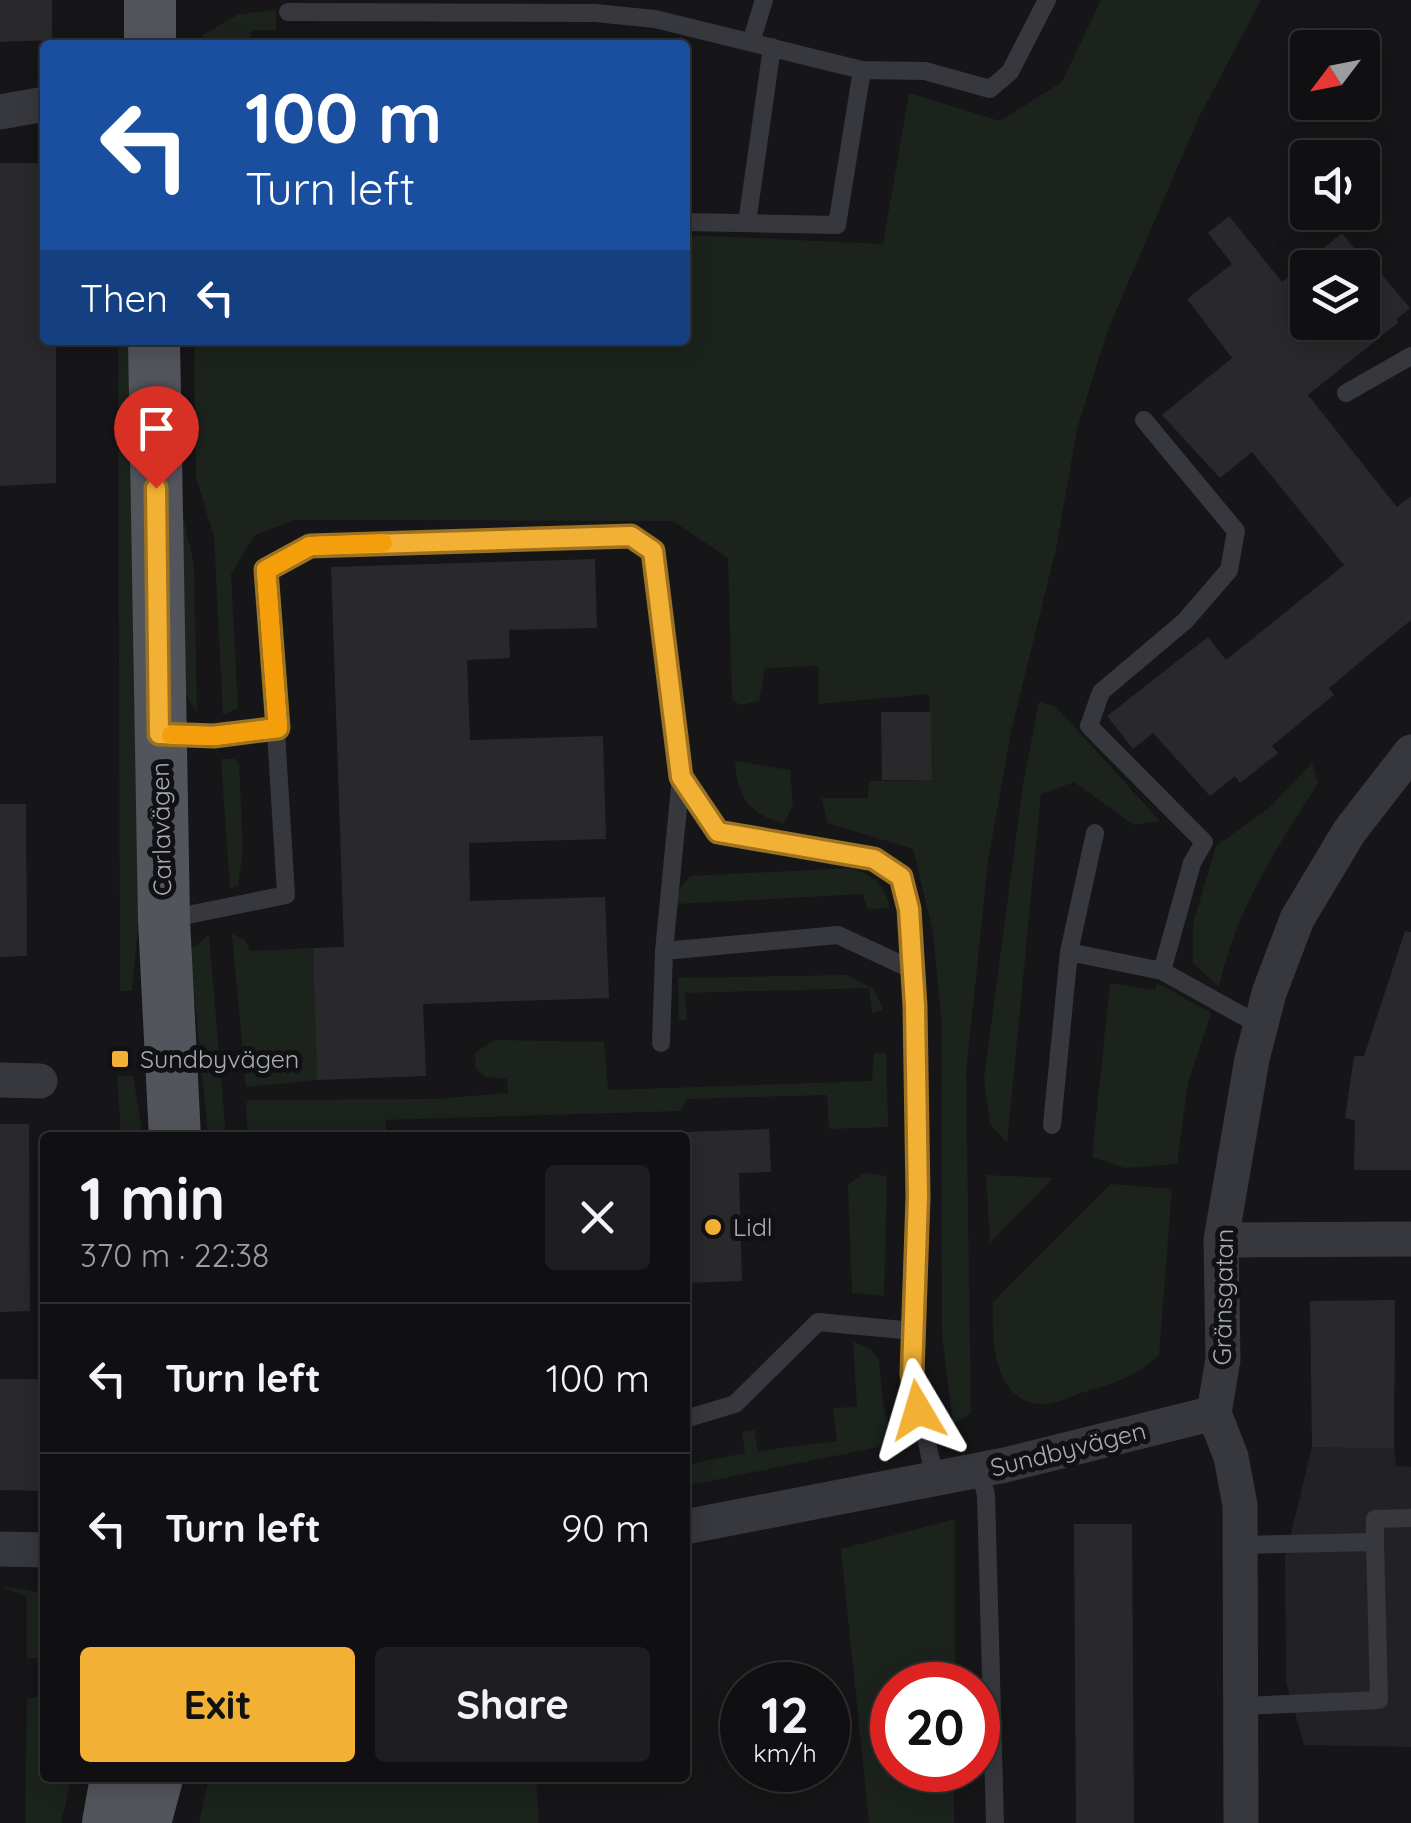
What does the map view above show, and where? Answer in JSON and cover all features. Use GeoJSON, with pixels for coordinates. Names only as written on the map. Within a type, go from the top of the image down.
{"type":"FeatureCollection","features":[{"type":"Feature","properties":{"kind":"main road"},"geometry":{"type":"LineString","coordinates":[[150,0],[150,40]]}},
{"type":"Feature","properties":{"kind":"main road","name":"Carlavägen"},"geometry":{"type":"LineString","coordinates":[[154,345],[159,734],[175,1132]]}},
{"type":"Feature","properties":{"kind":"main road"},"geometry":{"type":"LineString","coordinates":[[108,1823],[115,1782]]}},
{"type":"Feature","properties":{"kind":"main road"},"geometry":{"type":"LineString","coordinates":[[145,1823],[157,1782]]}},
{"type":"Feature","properties":{"kind":"street"},"geometry":{"type":"LineString","coordinates":[[0,112],[40,105]]}},
{"type":"Feature","properties":{"kind":"street","name":"Gränsgatan"},"geometry":{"type":"LineString","coordinates":[[1214,1413],[1224,1360],[1220,1240],[1261,1026],[1297,919],[1349,832],[1411,752]]}},
{"type":"Feature","properties":{"kind":"street"},"geometry":{"type":"LineString","coordinates":[[0,1080],[40,1081]]}},
{"type":"Feature","properties":{"kind":"street"},"geometry":{"type":"LineString","coordinates":[[1220,1240],[1411,1239]]}},
{"type":"Feature","properties":{"kind":"street"},"geometry":{"type":"LineString","coordinates":[[1214,1413],[1232,1457],[1242,1545],[1241,1823]]}},
{"type":"Feature","properties":{"kind":"street","name":"Sundbyvägen"},"geometry":{"type":"LineString","coordinates":[[690,1526],[980,1470],[1214,1413]]}},
{"type":"Feature","properties":{"kind":"street"},"geometry":{"type":"LineString","coordinates":[[0,1549],[40,1550]]}},
{"type":"Feature","properties":{"kind":"lane"},"geometry":{"type":"LineString","coordinates":[[655,19],[660,0]]}},
{"type":"Feature","properties":{"kind":"lane"},"geometry":{"type":"LineString","coordinates":[[751,42],[764,0]]}},
{"type":"Feature","properties":{"kind":"lane"},"geometry":{"type":"LineString","coordinates":[[288,12],[595,13],[655,19],[862,70],[925,71],[990,89],[1010,72],[1047,0]]}},
{"type":"Feature","properties":{"kind":"lane"},"geometry":{"type":"LineString","coordinates":[[746,223],[772,47]]}},
{"type":"Feature","properties":{"kind":"lane"},"geometry":{"type":"LineString","coordinates":[[690,222],[836,225],[862,70]]}},
{"type":"Feature","properties":{"kind":"lane"},"geometry":{"type":"LineString","coordinates":[[1346,393],[1411,356]]}},
{"type":"Feature","properties":{"kind":"lane"},"geometry":{"type":"LineString","coordinates":[[1144,420],[1236,531],[1229,570],[1184,621],[1101,692],[1089,726],[1204,842],[1192,863],[1162,971]]}},
{"type":"Feature","properties":{"kind":"lane"},"geometry":{"type":"LineString","coordinates":[[164,920],[286,895],[266,570],[310,546],[631,536],[653,551],[681,777],[664,951],[661,1043]]}},
{"type":"Feature","properties":{"kind":"lane"},"geometry":{"type":"LineString","coordinates":[[159,734],[214,736],[278,728]]}},
{"type":"Feature","properties":{"kind":"lane"},"geometry":{"type":"LineString","coordinates":[[681,777],[718,832],[874,859],[901,877],[909,909],[913,970],[918,1197],[912,1374],[935,1479]]}},
{"type":"Feature","properties":{"kind":"lane"},"geometry":{"type":"LineString","coordinates":[[1052,1125],[1069,952],[1094,833]]}},
{"type":"Feature","properties":{"kind":"lane"},"geometry":{"type":"LineString","coordinates":[[664,951],[838,935],[913,970]]}},
{"type":"Feature","properties":{"kind":"lane"},"geometry":{"type":"LineString","coordinates":[[1069,952],[1162,971],[1261,1026]]}},
{"type":"Feature","properties":{"kind":"lane"},"geometry":{"type":"LineString","coordinates":[[690,1418],[736,1404],[818,1322],[914,1331]]}},
{"type":"Feature","properties":{"kind":"lane"},"geometry":{"type":"LineString","coordinates":[[980,1470],[986,1495],[995,1823]]}},
{"type":"Feature","properties":{"kind":"lane"},"geometry":{"type":"LineString","coordinates":[[1242,1706],[1379,1700],[1375,1519],[1411,1518]]}},
{"type":"Feature","properties":{"kind":"lane"},"geometry":{"type":"LineString","coordinates":[[1242,1545],[1376,1542]]}},
{"type":"Feature","properties":{"kind":"shaded area"},"geometry":{"type":"Polygon","coordinates":[[[1101,0],[1261,0],[1198,119],[1107,332],[1077,429],[1057,544],[1011,732],[988,861],[966,1074],[971,1413],[953,1424],[942,1335],[941,1016],[933,932],[913,849],[827,823],[822,798],[868,798],[869,781],[932,780],[929,694],[819,704],[818,666],[765,668],[759,701],[741,705],[732,700],[728,558],[673,521],[294,520],[255,535],[231,574],[238,708],[223,715],[214,537],[196,477],[194,345],[690,345],[690,235],[883,244],[909,93],[1000,121],[1062,82],[1101,0]]]}},
{"type":"Feature","properties":{"kind":"shaded area"},"geometry":{"type":"Polygon","coordinates":[[[276,9],[276,30],[251,30],[250,40],[202,40],[203,35],[237,15],[276,9]]]}},
{"type":"Feature","properties":{"kind":"shaded area"},"geometry":{"type":"Polygon","coordinates":[[[118,345],[134,345],[138,928],[132,991],[120,991],[118,345]]]}},
{"type":"Feature","properties":{"kind":"shaded area"},"geometry":{"type":"Polygon","coordinates":[[[178,495],[194,565],[197,713],[179,683],[178,495]]]}},
{"type":"Feature","properties":{"kind":"shaded area"},"geometry":{"type":"Polygon","coordinates":[[[1039,702],[1056,707],[1160,821],[1134,825],[1074,782],[1041,794],[1007,1143],[990,1124],[984,1079],[1023,784],[1039,702]]]}},
{"type":"Feature","properties":{"kind":"shaded area"},"geometry":{"type":"Polygon","coordinates":[[[221,759],[235,759],[239,764],[243,851],[238,886],[230,889],[221,759]]]}},
{"type":"Feature","properties":{"kind":"shaded area"},"geometry":{"type":"Polygon","coordinates":[[[735,761],[790,770],[793,805],[784,823],[762,815],[747,802],[735,761]]]}},
{"type":"Feature","properties":{"kind":"shaded area"},"geometry":{"type":"Polygon","coordinates":[[[1312,763],[1318,783],[1247,906],[1219,987],[1193,963],[1193,924],[1216,846],[1269,808],[1312,763]]]}},
{"type":"Feature","properties":{"kind":"shaded area"},"geometry":{"type":"Polygon","coordinates":[[[851,868],[877,882],[889,908],[867,909],[863,894],[676,904],[680,888],[690,876],[851,868]]]}},
{"type":"Feature","properties":{"kind":"shaded area"},"geometry":{"type":"Polygon","coordinates":[[[232,934],[245,940],[250,951],[313,948],[317,1080],[246,1087],[232,934]]]}},
{"type":"Feature","properties":{"kind":"shaded area"},"geometry":{"type":"Polygon","coordinates":[[[209,935],[226,1132],[208,1132],[190,950],[209,935]]]}},
{"type":"Feature","properties":{"kind":"shaded area"},"geometry":{"type":"Polygon","coordinates":[[[847,975],[874,989],[883,1010],[872,1013],[869,988],[685,993],[687,1020],[679,1020],[678,978],[847,975]]]}},
{"type":"Feature","properties":{"kind":"shaded area"},"geometry":{"type":"Polygon","coordinates":[[[1110,983],[1155,990],[1157,983],[1211,1013],[1188,1082],[1177,1164],[1125,1168],[1092,1157],[1110,983]]]}},
{"type":"Feature","properties":{"kind":"shaded area"},"geometry":{"type":"Polygon","coordinates":[[[494,1040],[604,1042],[608,1090],[872,1081],[874,1053],[886,1053],[888,1127],[829,1129],[827,1095],[687,1099],[680,1111],[385,1120],[386,1131],[248,1132],[246,1103],[250,1100],[435,1099],[508,1093],[507,1079],[486,1077],[476,1069],[475,1053],[494,1040]]]}},
{"type":"Feature","properties":{"kind":"shaded area"},"geometry":{"type":"Polygon","coordinates":[[[117,1076],[133,1076],[142,1132],[121,1132],[117,1076]]]}},
{"type":"Feature","properties":{"kind":"shaded area"},"geometry":{"type":"Polygon","coordinates":[[[864,1173],[887,1176],[884,1296],[852,1293],[848,1185],[864,1173]]]}},
{"type":"Feature","properties":{"kind":"shaded area"},"geometry":{"type":"Polygon","coordinates":[[[986,1175],[1053,1178],[990,1243],[986,1175]]]}},
{"type":"Feature","properties":{"kind":"shaded area"},"geometry":{"type":"Polygon","coordinates":[[[1111,1184],[1172,1189],[1159,1355],[1124,1378],[1062,1400],[1039,1404],[1023,1400],[1012,1391],[998,1364],[993,1302],[1111,1184]]]}},
{"type":"Feature","properties":{"kind":"shaded area"},"geometry":{"type":"Polygon","coordinates":[[[853,1342],[870,1348],[879,1360],[883,1403],[894,1444],[690,1485],[690,1464],[745,1453],[742,1432],[754,1430],[758,1451],[837,1441],[833,1408],[857,1407],[853,1342]]]}},
{"type":"Feature","properties":{"kind":"shaded area"},"geometry":{"type":"Polygon","coordinates":[[[1312,1447],[1394,1449],[1396,1466],[1411,1467],[1411,1747],[1304,1745],[1286,1682],[1285,1558],[1312,1447]]]}},
{"type":"Feature","properties":{"kind":"shaded area"},"geometry":{"type":"Polygon","coordinates":[[[955,1519],[955,1662],[870,1662],[870,1792],[954,1792],[954,1823],[869,1823],[841,1549],[955,1519]]]}},
{"type":"Feature","properties":{"kind":"shaded area"},"geometry":{"type":"Polygon","coordinates":[[[0,1586],[40,1592],[40,1658],[27,1658],[27,1597],[0,1586]]]}},
{"type":"Feature","properties":{"kind":"shaded area"},"geometry":{"type":"Polygon","coordinates":[[[40,1697],[40,1782],[70,1782],[61,1823],[25,1823],[27,1698],[40,1697]]]}},
{"type":"Feature","properties":{"kind":"shaded area"},"geometry":{"type":"Polygon","coordinates":[[[208,1782],[536,1782],[539,1823],[199,1823],[208,1782]]]}},
{"type":"Feature","properties":{"kind":"building"},"geometry":{"type":"Polygon","coordinates":[[[0,0],[52,0],[52,40],[0,42],[0,0]]]}},
{"type":"Feature","properties":{"kind":"building"},"geometry":{"type":"Polygon","coordinates":[[[0,163],[40,163],[40,345],[56,345],[56,483],[0,486],[0,163]]]}},
{"type":"Feature","properties":{"kind":"building"},"geometry":{"type":"Polygon","coordinates":[[[1229,216],[1282,282],[1290,275],[1290,340],[1377,340],[1308,395],[1397,507],[1411,496],[1411,620],[1329,688],[1334,695],[1272,746],[1278,753],[1240,783],[1235,776],[1210,796],[1153,733],[1133,749],[1107,716],[1208,637],[1226,660],[1344,565],[1252,452],[1220,478],[1162,415],[1232,358],[1187,299],[1232,264],[1208,233],[1229,216]]]}},
{"type":"Feature","properties":{"kind":"building"},"geometry":{"type":"Polygon","coordinates":[[[1342,233],[1356,250],[1321,250],[1342,233]]]}},
{"type":"Feature","properties":{"kind":"building"},"geometry":{"type":"Polygon","coordinates":[[[1380,272],[1410,308],[1396,320],[1399,322],[1380,337],[1380,272]]]}},
{"type":"Feature","properties":{"kind":"building"},"geometry":{"type":"Polygon","coordinates":[[[595,559],[597,628],[509,630],[510,658],[467,660],[470,740],[603,736],[606,839],[469,843],[470,901],[605,897],[609,998],[423,1004],[426,1076],[317,1080],[313,948],[344,947],[331,567],[595,559]]]}},
{"type":"Feature","properties":{"kind":"building"},"geometry":{"type":"Polygon","coordinates":[[[881,712],[931,712],[932,780],[882,780],[881,712]]]}},
{"type":"Feature","properties":{"kind":"building"},"geometry":{"type":"Polygon","coordinates":[[[0,804],[26,804],[27,956],[0,957],[0,804]]]}},
{"type":"Feature","properties":{"kind":"building"},"geometry":{"type":"Polygon","coordinates":[[[1405,931],[1411,932],[1411,1170],[1354,1170],[1355,1121],[1345,1118],[1354,1056],[1364,1056],[1405,931]]]}},
{"type":"Feature","properties":{"kind":"building"},"geometry":{"type":"Polygon","coordinates":[[[0,1124],[29,1124],[30,1311],[0,1312],[0,1124]]]}},
{"type":"Feature","properties":{"kind":"building","name":"Lidl"},"geometry":{"type":"Polygon","coordinates":[[[769,1129],[771,1172],[739,1173],[742,1281],[690,1283],[690,1132],[685,1132],[769,1129]]]}},
{"type":"Feature","properties":{"kind":"building"},"geometry":{"type":"Polygon","coordinates":[[[1395,1300],[1394,1449],[1312,1447],[1310,1301],[1395,1300]]]}},
{"type":"Feature","properties":{"kind":"building"},"geometry":{"type":"Polygon","coordinates":[[[0,1379],[40,1379],[40,1491],[0,1490],[0,1379]]]}},
{"type":"Feature","properties":{"kind":"building"},"geometry":{"type":"Polygon","coordinates":[[[1074,1524],[1132,1524],[1134,1823],[1076,1823],[1074,1524]]]}},
{"type":"Feature","properties":{"kind":"slow traffic"},"geometry":{"type":"LineString","coordinates":[[171,735],[214,736],[278,728],[266,570],[310,546],[383,543]]}},
{"type":"Feature","properties":{"kind":"place","name":"Sundbyvägen"},"geometry":{"type":"Point","coordinates":[120,1059]}},
{"type":"Feature","properties":{"kind":"place","name":"Lidl"},"geometry":{"type":"Point","coordinates":[713,1227]}},
{"type":"Feature","properties":{"kind":"route"},"geometry":{"type":"LineString","coordinates":[[156,488],[159,734],[214,736],[278,728],[266,570],[310,546],[631,536],[653,551],[681,777],[718,832],[874,859],[901,877],[909,909],[915,1006],[918,1197],[912,1374],[918,1410]]}}]}
